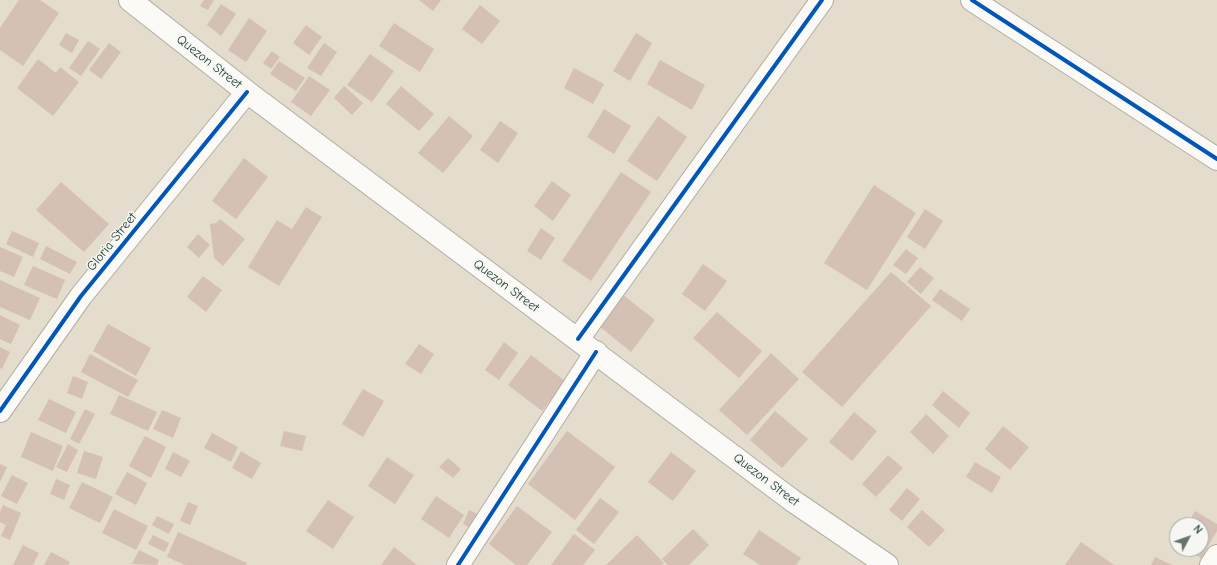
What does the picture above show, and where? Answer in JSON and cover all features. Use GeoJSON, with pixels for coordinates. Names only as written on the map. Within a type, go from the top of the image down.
{"type":"FeatureCollection","features":[{"type":"Feature","properties":{"kind":"street","name":"Quezon Street"},"geometry":{"type":"LineString","coordinates":[[130,0],[247,92],[793,501],[887,565]]}},
{"type":"Feature","properties":{"kind":"street"},"geometry":{"type":"LineString","coordinates":[[578,339],[822,0]]}},
{"type":"Feature","properties":{"kind":"street"},"geometry":{"type":"LineString","coordinates":[[972,0],[1217,159]]}},
{"type":"Feature","properties":{"kind":"street","name":"Gloria Street"},"geometry":{"type":"LineString","coordinates":[[0,411],[81,296],[247,92]]}},
{"type":"Feature","properties":{"kind":"street"},"geometry":{"type":"LineString","coordinates":[[458,565],[596,352]]}},
{"type":"Feature","properties":{"kind":"street"},"geometry":{"type":"LineString","coordinates":[[1211,565],[1217,556]]}},
{"type":"Feature","properties":{"kind":"building"},"geometry":{"type":"Polygon","coordinates":[[[19,0],[40,0],[59,13],[23,66],[0,50],[0,28],[19,0]]]}},
{"type":"Feature","properties":{"kind":"building"},"geometry":{"type":"Polygon","coordinates":[[[204,0],[214,0],[208,10],[200,6],[204,0]]]}},
{"type":"Feature","properties":{"kind":"building"},"geometry":{"type":"Polygon","coordinates":[[[419,0],[441,0],[433,11],[419,0]]]}},
{"type":"Feature","properties":{"kind":"building"},"geometry":{"type":"Polygon","coordinates":[[[221,4],[236,14],[221,36],[207,25],[221,4]]]}},
{"type":"Feature","properties":{"kind":"building"},"geometry":{"type":"Polygon","coordinates":[[[480,5],[500,21],[482,44],[462,29],[480,5]]]}},
{"type":"Feature","properties":{"kind":"building"},"geometry":{"type":"Polygon","coordinates":[[[249,18],[267,31],[246,62],[228,50],[249,18]]]}},
{"type":"Feature","properties":{"kind":"building"},"geometry":{"type":"Polygon","coordinates":[[[394,23],[434,49],[420,72],[379,46],[394,23]]]}},
{"type":"Feature","properties":{"kind":"building"},"geometry":{"type":"Polygon","coordinates":[[[306,25],[322,37],[309,55],[293,43],[306,25]]]}},
{"type":"Feature","properties":{"kind":"building"},"geometry":{"type":"Polygon","coordinates":[[[66,33],[79,40],[72,53],[59,45],[66,33]]]}},
{"type":"Feature","properties":{"kind":"building"},"geometry":{"type":"Polygon","coordinates":[[[636,33],[652,43],[630,81],[613,71],[636,33]]]}},
{"type":"Feature","properties":{"kind":"building"},"geometry":{"type":"Polygon","coordinates":[[[88,41],[100,49],[81,76],[69,68],[88,41]]]}},
{"type":"Feature","properties":{"kind":"building"},"geometry":{"type":"Polygon","coordinates":[[[109,43],[121,52],[101,79],[89,70],[109,43]]]}},
{"type":"Feature","properties":{"kind":"building"},"geometry":{"type":"Polygon","coordinates":[[[324,43],[337,52],[321,76],[307,68],[324,43]]]}},
{"type":"Feature","properties":{"kind":"building"},"geometry":{"type":"Polygon","coordinates":[[[272,51],[280,57],[271,69],[263,63],[272,51]]]}},
{"type":"Feature","properties":{"kind":"building"},"geometry":{"type":"Polygon","coordinates":[[[370,54],[394,71],[372,102],[347,85],[370,54]]]}},
{"type":"Feature","properties":{"kind":"building"},"geometry":{"type":"Polygon","coordinates":[[[38,59],[56,73],[60,67],[79,82],[53,116],[17,88],[38,59]]]}},
{"type":"Feature","properties":{"kind":"building"},"geometry":{"type":"Polygon","coordinates":[[[660,60],[705,85],[692,110],[647,84],[660,60]]]}},
{"type":"Feature","properties":{"kind":"building"},"geometry":{"type":"Polygon","coordinates":[[[279,61],[305,78],[296,91],[270,74],[279,61]]]}},
{"type":"Feature","properties":{"kind":"building"},"geometry":{"type":"Polygon","coordinates":[[[574,68],[604,84],[593,104],[564,88],[574,68]]]}},
{"type":"Feature","properties":{"kind":"building"},"geometry":{"type":"Polygon","coordinates":[[[309,76],[330,90],[311,116],[291,102],[309,76]]]}},
{"type":"Feature","properties":{"kind":"building"},"geometry":{"type":"Polygon","coordinates":[[[344,86],[363,103],[352,115],[334,98],[344,86]]]}},
{"type":"Feature","properties":{"kind":"building"},"geometry":{"type":"Polygon","coordinates":[[[401,86],[434,114],[419,131],[386,104],[401,86]]]}},
{"type":"Feature","properties":{"kind":"building"},"geometry":{"type":"Polygon","coordinates":[[[604,109],[631,126],[614,154],[587,137],[604,109]]]}},
{"type":"Feature","properties":{"kind":"building"},"geometry":{"type":"Polygon","coordinates":[[[449,116],[473,136],[443,173],[418,153],[449,116]]]}},
{"type":"Feature","properties":{"kind":"building"},"geometry":{"type":"Polygon","coordinates":[[[658,116],[687,137],[657,181],[627,161],[658,116]]]}},
{"type":"Feature","properties":{"kind":"building"},"geometry":{"type":"Polygon","coordinates":[[[500,121],[518,133],[498,163],[480,150],[500,121]]]}},
{"type":"Feature","properties":{"kind":"building"},"geometry":{"type":"Polygon","coordinates":[[[244,158],[268,177],[236,219],[212,201],[244,158]]]}},
{"type":"Feature","properties":{"kind":"building"},"geometry":{"type":"Polygon","coordinates":[[[621,172],[651,192],[591,281],[562,261],[621,172]]]}},
{"type":"Feature","properties":{"kind":"building"},"geometry":{"type":"Polygon","coordinates":[[[552,181],[571,195],[553,221],[534,206],[552,181]]]}},
{"type":"Feature","properties":{"kind":"building"},"geometry":{"type":"Polygon","coordinates":[[[61,182],[109,224],[84,252],[36,210],[61,182]]]}},
{"type":"Feature","properties":{"kind":"building"},"geometry":{"type":"Polygon","coordinates":[[[874,185],[916,213],[867,290],[824,263],[874,185]]]}},
{"type":"Feature","properties":{"kind":"building"},"geometry":{"type":"Polygon","coordinates":[[[306,207],[322,217],[279,286],[248,267],[277,220],[292,229],[306,207]]]}},
{"type":"Feature","properties":{"kind":"building"},"geometry":{"type":"Polygon","coordinates":[[[925,209],[943,221],[925,249],[907,237],[925,209]]]}},
{"type":"Feature","properties":{"kind":"building"},"geometry":{"type":"Polygon","coordinates":[[[220,219],[245,239],[223,266],[214,258],[210,224],[216,223],[220,219]]]}},
{"type":"Feature","properties":{"kind":"building"},"geometry":{"type":"Polygon","coordinates":[[[541,228],[555,238],[541,260],[527,251],[541,228]]]}},
{"type":"Feature","properties":{"kind":"building"},"geometry":{"type":"Polygon","coordinates":[[[12,231],[39,243],[33,257],[6,244],[12,231]]]}},
{"type":"Feature","properties":{"kind":"building"},"geometry":{"type":"Polygon","coordinates":[[[198,234],[210,245],[199,258],[187,247],[198,234]]]}},
{"type":"Feature","properties":{"kind":"building"},"geometry":{"type":"Polygon","coordinates":[[[46,246],[77,262],[70,274],[40,259],[46,246]]]}},
{"type":"Feature","properties":{"kind":"building"},"geometry":{"type":"Polygon","coordinates":[[[0,247],[23,257],[14,277],[0,271],[0,247]]]}},
{"type":"Feature","properties":{"kind":"building"},"geometry":{"type":"Polygon","coordinates":[[[906,249],[918,258],[906,274],[893,265],[906,249]]]}},
{"type":"Feature","properties":{"kind":"building"},"geometry":{"type":"Polygon","coordinates":[[[703,264],[727,281],[705,311],[682,294],[703,264]]]}},
{"type":"Feature","properties":{"kind":"building"},"geometry":{"type":"Polygon","coordinates":[[[33,266],[65,280],[57,299],[24,285],[33,266]]]}},
{"type":"Feature","properties":{"kind":"building"},"geometry":{"type":"Polygon","coordinates":[[[920,267],[934,278],[921,294],[907,282],[920,267]]]}},
{"type":"Feature","properties":{"kind":"building"},"geometry":{"type":"Polygon","coordinates":[[[891,272],[931,306],[842,407],[802,372],[891,272]]]}},
{"type":"Feature","properties":{"kind":"building"},"geometry":{"type":"Polygon","coordinates":[[[203,276],[222,290],[206,312],[187,297],[203,276]]]}},
{"type":"Feature","properties":{"kind":"building"},"geometry":{"type":"Polygon","coordinates":[[[0,280],[40,298],[30,320],[0,307],[0,280]]]}},
{"type":"Feature","properties":{"kind":"building"},"geometry":{"type":"Polygon","coordinates":[[[940,289],[970,309],[962,321],[932,300],[940,289]]]}},
{"type":"Feature","properties":{"kind":"building"},"geometry":{"type":"Polygon","coordinates":[[[623,295],[655,320],[631,352],[599,326],[623,295]]]}},
{"type":"Feature","properties":{"kind":"building"},"geometry":{"type":"Polygon","coordinates":[[[717,312],[762,351],[739,378],[693,338],[717,312]]]}},
{"type":"Feature","properties":{"kind":"building"},"geometry":{"type":"Polygon","coordinates":[[[0,315],[20,325],[11,344],[0,339],[0,315]]]}},
{"type":"Feature","properties":{"kind":"building"},"geometry":{"type":"Polygon","coordinates":[[[108,324],[151,348],[136,376],[93,351],[108,324]]]}},
{"type":"Feature","properties":{"kind":"building"},"geometry":{"type":"Polygon","coordinates":[[[504,342],[518,353],[499,380],[485,370],[504,342]]]}},
{"type":"Feature","properties":{"kind":"building"},"geometry":{"type":"Polygon","coordinates":[[[419,344],[434,354],[421,374],[405,364],[419,344]]]}},
{"type":"Feature","properties":{"kind":"building"},"geometry":{"type":"Polygon","coordinates":[[[0,347],[10,352],[2,369],[0,368],[0,347]]]}},
{"type":"Feature","properties":{"kind":"building"},"geometry":{"type":"Polygon","coordinates":[[[771,353],[799,379],[747,435],[719,410],[771,353]]]}},
{"type":"Feature","properties":{"kind":"building"},"geometry":{"type":"Polygon","coordinates":[[[90,354],[138,380],[128,397],[81,372],[90,354]]]}},
{"type":"Feature","properties":{"kind":"building"},"geometry":{"type":"Polygon","coordinates":[[[531,355],[565,381],[542,411],[508,385],[531,355]]]}},
{"type":"Feature","properties":{"kind":"building"},"geometry":{"type":"Polygon","coordinates":[[[73,376],[88,382],[82,399],[67,393],[73,376]]]}},
{"type":"Feature","properties":{"kind":"building"},"geometry":{"type":"Polygon","coordinates":[[[363,389],[384,401],[363,437],[342,424],[363,389]]]}},
{"type":"Feature","properties":{"kind":"building"},"geometry":{"type":"Polygon","coordinates":[[[943,391],[970,413],[959,428],[932,405],[943,391]]]}},
{"type":"Feature","properties":{"kind":"building"},"geometry":{"type":"Polygon","coordinates":[[[119,395],[157,412],[148,431],[110,414],[119,395]]]}},
{"type":"Feature","properties":{"kind":"building"},"geometry":{"type":"Polygon","coordinates":[[[49,399],[76,412],[66,433],[38,420],[49,399]]]}},
{"type":"Feature","properties":{"kind":"building"},"geometry":{"type":"Polygon","coordinates":[[[85,409],[95,414],[79,444],[70,439],[85,409]]]}},
{"type":"Feature","properties":{"kind":"building"},"geometry":{"type":"Polygon","coordinates":[[[162,410],[181,418],[173,438],[153,429],[162,410]]]}},
{"type":"Feature","properties":{"kind":"building"},"geometry":{"type":"Polygon","coordinates":[[[775,411],[808,439],[782,468],[750,440],[775,411]]]}},
{"type":"Feature","properties":{"kind":"building"},"geometry":{"type":"Polygon","coordinates":[[[854,412],[877,431],[852,461],[829,442],[854,412]]]}},
{"type":"Feature","properties":{"kind":"building"},"geometry":{"type":"Polygon","coordinates":[[[926,414],[949,436],[933,454],[910,432],[926,414]]]}},
{"type":"Feature","properties":{"kind":"building"},"geometry":{"type":"Polygon","coordinates":[[[1003,426],[1029,447],[1010,470],[985,449],[1003,426]]]}},
{"type":"Feature","properties":{"kind":"building"},"geometry":{"type":"Polygon","coordinates":[[[284,431],[306,436],[302,451],[280,446],[284,431]]]}},
{"type":"Feature","properties":{"kind":"building"},"geometry":{"type":"Polygon","coordinates":[[[567,431],[615,467],[575,520],[528,484],[567,431]]]}},
{"type":"Feature","properties":{"kind":"building"},"geometry":{"type":"Polygon","coordinates":[[[31,432],[63,446],[53,471],[21,457],[31,432]]]}},
{"type":"Feature","properties":{"kind":"building"},"geometry":{"type":"Polygon","coordinates":[[[212,433],[238,447],[231,462],[204,448],[212,433]]]}},
{"type":"Feature","properties":{"kind":"building"},"geometry":{"type":"Polygon","coordinates":[[[145,436],[166,447],[151,478],[129,466],[145,436]]]}},
{"type":"Feature","properties":{"kind":"building"},"geometry":{"type":"Polygon","coordinates":[[[68,444],[78,450],[67,472],[56,467],[68,444]]]}},
{"type":"Feature","properties":{"kind":"building"},"geometry":{"type":"Polygon","coordinates":[[[84,451],[103,457],[96,479],[77,473],[84,451]]]}},
{"type":"Feature","properties":{"kind":"building"},"geometry":{"type":"Polygon","coordinates":[[[241,451],[261,463],[252,479],[232,468],[241,451]]]}},
{"type":"Feature","properties":{"kind":"building"},"geometry":{"type":"Polygon","coordinates":[[[173,452],[190,461],[181,477],[165,469],[173,452]]]}},
{"type":"Feature","properties":{"kind":"building"},"geometry":{"type":"Polygon","coordinates":[[[671,452],[696,471],[673,501],[648,482],[671,452]]]}},
{"type":"Feature","properties":{"kind":"building"},"geometry":{"type":"Polygon","coordinates":[[[888,455],[903,468],[876,497],[862,484],[888,455]]]}},
{"type":"Feature","properties":{"kind":"building"},"geometry":{"type":"Polygon","coordinates":[[[387,457],[414,475],[395,504],[368,486],[387,457]]]}},
{"type":"Feature","properties":{"kind":"building"},"geometry":{"type":"Polygon","coordinates":[[[448,458],[461,469],[453,478],[439,467],[448,458]]]}},
{"type":"Feature","properties":{"kind":"building"},"geometry":{"type":"Polygon","coordinates":[[[975,462],[1001,477],[992,493],[966,477],[975,462]]]}},
{"type":"Feature","properties":{"kind":"building"},"geometry":{"type":"Polygon","coordinates":[[[0,464],[7,467],[0,482],[0,464]]]}},
{"type":"Feature","properties":{"kind":"building"},"geometry":{"type":"Polygon","coordinates":[[[127,472],[147,483],[136,505],[115,494],[127,472]]]}},
{"type":"Feature","properties":{"kind":"building"},"geometry":{"type":"Polygon","coordinates":[[[12,475],[28,483],[17,504],[1,496],[12,475]]]}},
{"type":"Feature","properties":{"kind":"building"},"geometry":{"type":"Polygon","coordinates":[[[56,479],[70,485],[64,500],[50,494],[56,479]]]}},
{"type":"Feature","properties":{"kind":"building"},"geometry":{"type":"Polygon","coordinates":[[[82,482],[113,497],[100,523],[69,508],[82,482]]]}},
{"type":"Feature","properties":{"kind":"building"},"geometry":{"type":"Polygon","coordinates":[[[907,488],[920,499],[902,521],[889,510],[907,488]]]}},
{"type":"Feature","properties":{"kind":"building"},"geometry":{"type":"Polygon","coordinates":[[[436,496],[464,515],[449,538],[421,519],[436,496]]]}},
{"type":"Feature","properties":{"kind":"building"},"geometry":{"type":"Polygon","coordinates":[[[600,498],[619,512],[594,544],[576,530],[600,498]]]}},
{"type":"Feature","properties":{"kind":"building"},"geometry":{"type":"Polygon","coordinates":[[[328,500],[354,517],[333,549],[306,531],[328,500]]]}},
{"type":"Feature","properties":{"kind":"building"},"geometry":{"type":"Polygon","coordinates":[[[188,502],[198,506],[190,525],[180,521],[188,502]]]}},
{"type":"Feature","properties":{"kind":"building"},"geometry":{"type":"Polygon","coordinates":[[[3,505],[21,513],[10,540],[1,536],[6,525],[0,522],[0,512],[3,505]]]}},
{"type":"Feature","properties":{"kind":"building"},"geometry":{"type":"Polygon","coordinates":[[[517,506],[552,532],[527,565],[516,565],[489,544],[517,506]]]}},
{"type":"Feature","properties":{"kind":"building"},"geometry":{"type":"Polygon","coordinates":[[[114,509],[148,526],[136,550],[102,533],[114,509]]]}},
{"type":"Feature","properties":{"kind":"building"},"geometry":{"type":"Polygon","coordinates":[[[469,510],[484,517],[477,531],[463,524],[469,510]]]}},
{"type":"Feature","properties":{"kind":"building"},"geometry":{"type":"Polygon","coordinates":[[[922,510],[945,530],[929,547],[907,527],[922,510]]]}},
{"type":"Feature","properties":{"kind":"building"},"geometry":{"type":"Polygon","coordinates":[[[1195,511],[1205,517],[1192,517],[1195,511]]]}},
{"type":"Feature","properties":{"kind":"building"},"geometry":{"type":"Polygon","coordinates":[[[157,516],[174,524],[169,534],[152,525],[157,516]]]}},
{"type":"Feature","properties":{"kind":"building"},"geometry":{"type":"Polygon","coordinates":[[[1209,519],[1217,524],[1217,531],[1209,544],[1209,519]]]}},
{"type":"Feature","properties":{"kind":"building"},"geometry":{"type":"Polygon","coordinates":[[[693,529],[709,545],[689,565],[668,565],[662,559],[693,529]]]}},
{"type":"Feature","properties":{"kind":"building"},"geometry":{"type":"Polygon","coordinates":[[[759,530],[801,558],[796,565],[760,565],[743,554],[759,530]]]}},
{"type":"Feature","properties":{"kind":"building"},"geometry":{"type":"Polygon","coordinates":[[[178,532],[247,563],[246,565],[185,565],[167,557],[178,532]]]}},
{"type":"Feature","properties":{"kind":"building"},"geometry":{"type":"Polygon","coordinates":[[[574,534],[595,550],[583,565],[551,565],[574,534]]]}},
{"type":"Feature","properties":{"kind":"building"},"geometry":{"type":"Polygon","coordinates":[[[153,535],[169,543],[165,552],[148,544],[153,535]]]}},
{"type":"Feature","properties":{"kind":"building"},"geometry":{"type":"Polygon","coordinates":[[[637,535],[664,563],[661,565],[606,565],[637,535]]]}},
{"type":"Feature","properties":{"kind":"building"},"geometry":{"type":"Polygon","coordinates":[[[1081,542],[1114,565],[1065,565],[1081,542]]]}},
{"type":"Feature","properties":{"kind":"building"},"geometry":{"type":"Polygon","coordinates":[[[23,545],[39,553],[33,565],[13,565],[23,545]]]}},
{"type":"Feature","properties":{"kind":"building"},"geometry":{"type":"Polygon","coordinates":[[[394,547],[417,565],[381,565],[394,547]]]}},
{"type":"Feature","properties":{"kind":"building"},"geometry":{"type":"Polygon","coordinates":[[[139,550],[159,560],[157,565],[132,564],[139,550]]]}},
{"type":"Feature","properties":{"kind":"building"},"geometry":{"type":"Polygon","coordinates":[[[51,552],[70,562],[68,565],[44,565],[51,552]]]}},
{"type":"Feature","properties":{"kind":"building"},"geometry":{"type":"Polygon","coordinates":[[[1155,557],[1172,565],[1151,565],[1155,557]]]}},
{"type":"Feature","properties":{"kind":"cycle path"},"geometry":{"type":"LineString","coordinates":[[578,339],[822,0]]}},
{"type":"Feature","properties":{"kind":"cycle path"},"geometry":{"type":"LineString","coordinates":[[972,0],[1217,159]]}},
{"type":"Feature","properties":{"kind":"cycle path"},"geometry":{"type":"LineString","coordinates":[[0,411],[81,296],[247,92]]}},
{"type":"Feature","properties":{"kind":"cycle path"},"geometry":{"type":"LineString","coordinates":[[458,565],[596,352]]}}]}
